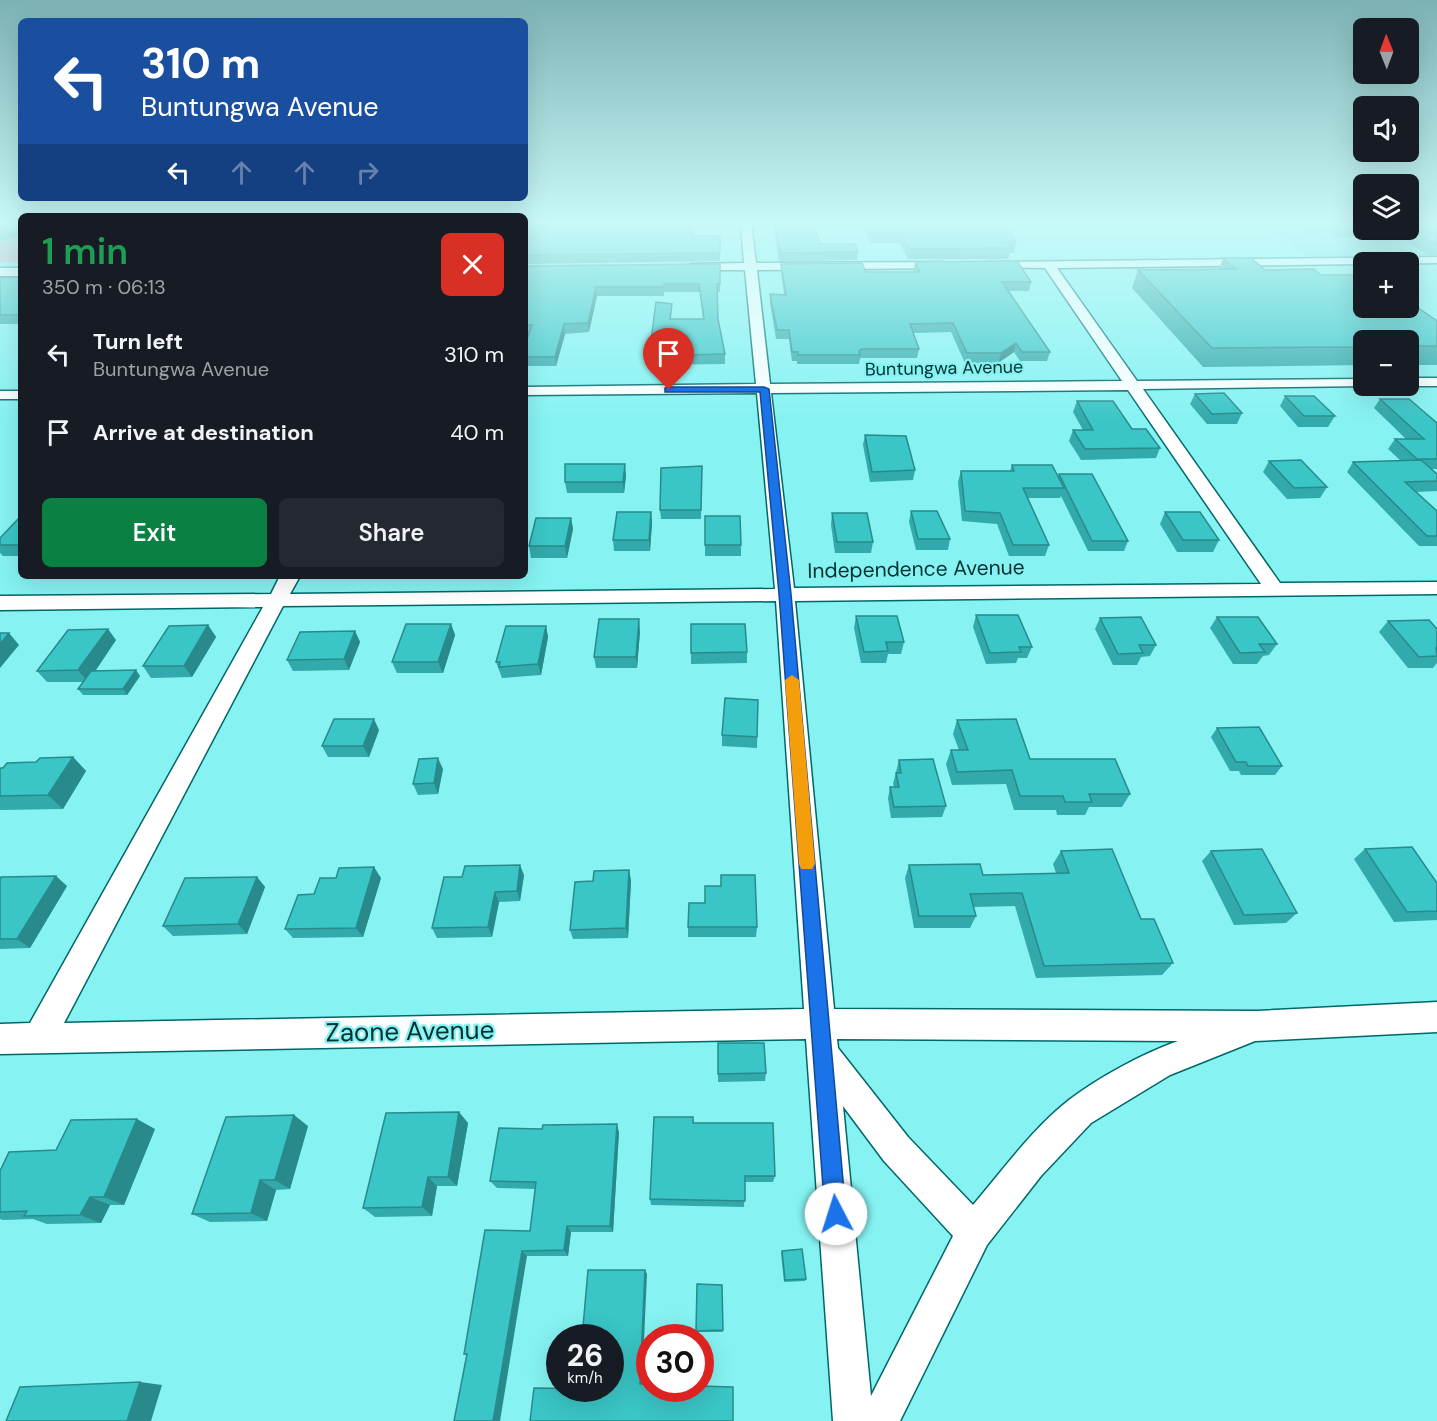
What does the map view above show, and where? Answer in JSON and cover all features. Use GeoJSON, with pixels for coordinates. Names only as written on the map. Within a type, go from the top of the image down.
{"type":"FeatureCollection","features":[{"type":"Feature","properties":{"kind":"street"},"geometry":{"type":"LineString","coordinates":[[753,289],[785,594],[853,1421]]}},
{"type":"Feature","properties":{"kind":"street"},"geometry":{"type":"LineString","coordinates":[[1065,289],[1275,590]]}},
{"type":"Feature","properties":{"kind":"street"},"geometry":{"type":"LineString","coordinates":[[1419,382],[1437,382]]}},
{"type":"Feature","properties":{"kind":"street","name":"Buntungwa Avenue"},"geometry":{"type":"LineString","coordinates":[[528,391],[1353,383]]}},
{"type":"Feature","properties":{"kind":"street"},"geometry":{"type":"LineString","coordinates":[[0,395],[18,395]]}},
{"type":"Feature","properties":{"kind":"street"},"geometry":{"type":"LineString","coordinates":[[39,1038],[288,579]]}},
{"type":"Feature","properties":{"kind":"street","name":"Independence Avenue"},"geometry":{"type":"LineString","coordinates":[[0,603],[1437,588]]}},
{"type":"Feature","properties":{"kind":"street"},"geometry":{"type":"LineString","coordinates":[[879,1421],[974,1232],[1029,1164],[1080,1112],[1160,1063],[1257,1026],[1437,1017]]}},
{"type":"Feature","properties":{"kind":"street","name":"Zaone Avenue"},"geometry":{"type":"LineString","coordinates":[[0,1039],[821,1038],[1257,1026]]}},
{"type":"Feature","properties":{"kind":"street"},"geometry":{"type":"LineString","coordinates":[[821,1038],[896,1149],[974,1232]]}},
{"type":"Feature","properties":{"kind":"building"},"geometry":{"type":"Polygon","coordinates":[[[0,289],[18,289],[18,315],[0,315],[0,289]]]}},
{"type":"Feature","properties":{"kind":"building"},"geometry":{"type":"Polygon","coordinates":[[[528,289],[595,289],[588,323],[564,324],[555,357],[528,357],[528,336],[532,325],[528,325],[528,289]]]}},
{"type":"Feature","properties":{"kind":"building"},"geometry":{"type":"Polygon","coordinates":[[[700,289],[717,289],[718,319],[725,354],[649,356],[656,302],[672,304],[670,319],[704,319],[700,289]]]}},
{"type":"Feature","properties":{"kind":"building"},"geometry":{"type":"Polygon","coordinates":[[[785,289],[1007,289],[1050,352],[1022,352],[1016,343],[1001,353],[967,353],[953,323],[910,324],[919,349],[862,349],[859,351],[860,355],[798,355],[798,352],[792,352],[789,330],[777,330],[770,294],[786,295],[785,289]]]}},
{"type":"Feature","properties":{"kind":"building"},"geometry":{"type":"Polygon","coordinates":[[[1156,289],[1353,289],[1353,318],[1419,318],[1419,309],[1437,321],[1437,346],[1419,346],[1419,330],[1353,330],[1353,347],[1212,348],[1156,289]]]}},
{"type":"Feature","properties":{"kind":"building"},"geometry":{"type":"Polygon","coordinates":[[[1224,393],[1242,413],[1212,414],[1195,394],[1224,393]]]}},
{"type":"Feature","properties":{"kind":"building"},"geometry":{"type":"Polygon","coordinates":[[[1285,396],[1314,396],[1335,416],[1304,416],[1285,396]]]}},
{"type":"Feature","properties":{"kind":"building"},"geometry":{"type":"Polygon","coordinates":[[[1380,399],[1409,399],[1437,423],[1437,459],[1417,459],[1395,439],[1424,439],[1380,399]]]}},
{"type":"Feature","properties":{"kind":"building"},"geometry":{"type":"Polygon","coordinates":[[[1077,401],[1113,401],[1132,429],[1146,429],[1160,448],[1085,449],[1073,430],[1093,430],[1077,401]]]}},
{"type":"Feature","properties":{"kind":"building"},"geometry":{"type":"Polygon","coordinates":[[[865,435],[906,436],[915,470],[872,472],[865,435]]]}},
{"type":"Feature","properties":{"kind":"building"},"geometry":{"type":"Polygon","coordinates":[[[1301,460],[1327,487],[1294,488],[1269,461],[1301,460]]]}},
{"type":"Feature","properties":{"kind":"building"},"geometry":{"type":"Polygon","coordinates":[[[1421,460],[1437,474],[1437,481],[1405,482],[1437,511],[1437,536],[1427,536],[1353,462],[1421,460]]]}},
{"type":"Feature","properties":{"kind":"building"},"geometry":{"type":"Polygon","coordinates":[[[565,464],[625,464],[623,482],[565,482],[565,464]]]}},
{"type":"Feature","properties":{"kind":"building"},"geometry":{"type":"Polygon","coordinates":[[[1012,465],[1052,465],[1064,488],[1023,488],[1049,545],[1013,545],[1000,513],[965,511],[961,471],[1014,471],[1012,465]]]}},
{"type":"Feature","properties":{"kind":"building"},"geometry":{"type":"Polygon","coordinates":[[[702,466],[701,510],[660,510],[661,468],[702,466]]]}},
{"type":"Feature","properties":{"kind":"building"},"geometry":{"type":"Polygon","coordinates":[[[1059,474],[1092,474],[1128,541],[1092,541],[1059,474]]]}},
{"type":"Feature","properties":{"kind":"building"},"geometry":{"type":"Polygon","coordinates":[[[911,511],[937,511],[950,539],[918,539],[911,511]]]}},
{"type":"Feature","properties":{"kind":"building"},"geometry":{"type":"Polygon","coordinates":[[[617,512],[651,512],[649,540],[613,540],[617,512]]]}},
{"type":"Feature","properties":{"kind":"building"},"geometry":{"type":"Polygon","coordinates":[[[1165,512],[1200,512],[1219,540],[1183,540],[1165,512]]]}},
{"type":"Feature","properties":{"kind":"building"},"geometry":{"type":"Polygon","coordinates":[[[832,513],[867,513],[873,542],[837,542],[832,513]]]}},
{"type":"Feature","properties":{"kind":"building"},"geometry":{"type":"Polygon","coordinates":[[[705,516],[740,516],[741,545],[705,545],[705,516]]]}},
{"type":"Feature","properties":{"kind":"building"},"geometry":{"type":"Polygon","coordinates":[[[536,518],[571,518],[565,546],[529,546],[536,518]]]}},
{"type":"Feature","properties":{"kind":"building"},"geometry":{"type":"Polygon","coordinates":[[[18,519],[18,545],[0,545],[0,538],[18,519]]]}},
{"type":"Feature","properties":{"kind":"building"},"geometry":{"type":"Polygon","coordinates":[[[976,615],[1018,615],[1032,647],[1019,647],[1021,652],[990,653],[976,615]]]}},
{"type":"Feature","properties":{"kind":"building"},"geometry":{"type":"Polygon","coordinates":[[[856,616],[897,616],[904,642],[886,642],[888,651],[864,652],[856,616]]]}},
{"type":"Feature","properties":{"kind":"building"},"geometry":{"type":"Polygon","coordinates":[[[1141,617],[1156,645],[1139,645],[1143,653],[1118,654],[1100,618],[1141,617]]]}},
{"type":"Feature","properties":{"kind":"building"},"geometry":{"type":"Polygon","coordinates":[[[1217,617],[1258,617],[1277,644],[1259,644],[1265,652],[1240,653],[1217,617]]]}},
{"type":"Feature","properties":{"kind":"building"},"geometry":{"type":"Polygon","coordinates":[[[599,619],[639,619],[636,657],[594,657],[599,619]]]}},
{"type":"Feature","properties":{"kind":"building"},"geometry":{"type":"Polygon","coordinates":[[[1429,620],[1437,629],[1437,656],[1419,657],[1388,621],[1429,620]]]}},
{"type":"Feature","properties":{"kind":"building"},"geometry":{"type":"Polygon","coordinates":[[[406,624],[451,624],[438,662],[392,662],[406,624]]]}},
{"type":"Feature","properties":{"kind":"building"},"geometry":{"type":"Polygon","coordinates":[[[691,624],[745,624],[747,652],[691,653],[691,624]]]}},
{"type":"Feature","properties":{"kind":"building"},"geometry":{"type":"Polygon","coordinates":[[[208,625],[184,666],[143,666],[169,626],[208,625]]]}},
{"type":"Feature","properties":{"kind":"building"},"geometry":{"type":"Polygon","coordinates":[[[506,626],[546,626],[538,664],[499,667],[500,662],[496,662],[506,626]]]}},
{"type":"Feature","properties":{"kind":"building"},"geometry":{"type":"Polygon","coordinates":[[[108,629],[78,670],[37,671],[68,630],[108,629]]]}},
{"type":"Feature","properties":{"kind":"building"},"geometry":{"type":"Polygon","coordinates":[[[355,631],[344,659],[287,660],[300,632],[355,631]]]}},
{"type":"Feature","properties":{"kind":"building"},"geometry":{"type":"Polygon","coordinates":[[[0,633],[9,633],[0,644],[0,633]]]}},
{"type":"Feature","properties":{"kind":"building"},"geometry":{"type":"Polygon","coordinates":[[[136,670],[123,689],[78,689],[91,671],[136,670]]]}},
{"type":"Feature","properties":{"kind":"building"},"geometry":{"type":"Polygon","coordinates":[[[725,698],[758,700],[757,737],[722,735],[725,698]]]}},
{"type":"Feature","properties":{"kind":"building"},"geometry":{"type":"Polygon","coordinates":[[[334,719],[374,719],[363,746],[322,746],[334,719]]]}},
{"type":"Feature","properties":{"kind":"building"},"geometry":{"type":"Polygon","coordinates":[[[1016,719],[1030,759],[1115,759],[1130,794],[1089,794],[1092,802],[1065,802],[1063,796],[1020,796],[1012,770],[957,772],[951,750],[968,750],[957,720],[1016,719]]]}},
{"type":"Feature","properties":{"kind":"building"},"geometry":{"type":"Polygon","coordinates":[[[1259,727],[1282,766],[1248,766],[1246,762],[1236,762],[1217,728],[1259,727]]]}},
{"type":"Feature","properties":{"kind":"building"},"geometry":{"type":"Polygon","coordinates":[[[73,757],[48,795],[0,796],[0,768],[7,763],[36,762],[40,758],[73,757]]]}},
{"type":"Feature","properties":{"kind":"building"},"geometry":{"type":"Polygon","coordinates":[[[438,758],[434,783],[413,784],[419,759],[438,758]]]}},
{"type":"Feature","properties":{"kind":"building"},"geometry":{"type":"Polygon","coordinates":[[[933,759],[946,806],[894,807],[890,787],[899,787],[896,773],[901,773],[899,760],[933,759]]]}},
{"type":"Feature","properties":{"kind":"building"},"geometry":{"type":"Polygon","coordinates":[[[1412,847],[1437,883],[1437,911],[1407,912],[1365,849],[1412,847]]]}},
{"type":"Feature","properties":{"kind":"building"},"geometry":{"type":"Polygon","coordinates":[[[1112,849],[1141,919],[1154,919],[1173,963],[1044,966],[1022,893],[970,894],[976,916],[919,916],[909,865],[980,864],[983,875],[1069,873],[1061,851],[1112,849]]]}},
{"type":"Feature","properties":{"kind":"building"},"geometry":{"type":"Polygon","coordinates":[[[1262,849],[1297,913],[1244,915],[1211,851],[1262,849]]]}},
{"type":"Feature","properties":{"kind":"building"},"geometry":{"type":"Polygon","coordinates":[[[520,865],[517,891],[495,892],[488,927],[432,928],[444,877],[462,877],[465,866],[520,865]]]}},
{"type":"Feature","properties":{"kind":"building"},"geometry":{"type":"Polygon","coordinates":[[[374,867],[356,928],[285,929],[298,895],[314,894],[320,878],[336,878],[339,868],[374,867]]]}},
{"type":"Feature","properties":{"kind":"building"},"geometry":{"type":"Polygon","coordinates":[[[629,870],[626,928],[570,930],[575,882],[593,881],[594,871],[629,870]]]}},
{"type":"Feature","properties":{"kind":"building"},"geometry":{"type":"Polygon","coordinates":[[[721,875],[755,875],[757,927],[688,927],[689,903],[705,903],[705,886],[721,886],[721,875]]]}},
{"type":"Feature","properties":{"kind":"building"},"geometry":{"type":"Polygon","coordinates":[[[56,876],[17,939],[0,939],[1,877],[56,876]]]}},
{"type":"Feature","properties":{"kind":"building"},"geometry":{"type":"Polygon","coordinates":[[[257,877],[238,924],[163,926],[185,878],[257,877]]]}},
{"type":"Feature","properties":{"kind":"building"},"geometry":{"type":"Polygon","coordinates":[[[718,1043],[764,1043],[766,1073],[718,1074],[718,1043]]]}},
{"type":"Feature","properties":{"kind":"building"},"geometry":{"type":"Polygon","coordinates":[[[459,1112],[448,1177],[428,1177],[422,1207],[363,1208],[386,1113],[459,1112]]]}},
{"type":"Feature","properties":{"kind":"building"},"geometry":{"type":"Polygon","coordinates":[[[294,1115],[275,1180],[260,1180],[251,1213],[192,1214],[226,1117],[294,1115]]]}},
{"type":"Feature","properties":{"kind":"building"},"geometry":{"type":"Polygon","coordinates":[[[654,1117],[693,1117],[693,1123],[773,1123],[775,1176],[745,1176],[745,1201],[650,1199],[654,1117]]]}},
{"type":"Feature","properties":{"kind":"building"},"geometry":{"type":"Polygon","coordinates":[[[137,1119],[104,1197],[90,1197],[80,1215],[24,1216],[27,1211],[0,1212],[0,1171],[9,1152],[56,1150],[71,1120],[137,1119]]]}},
{"type":"Feature","properties":{"kind":"building"},"geometry":{"type":"Polygon","coordinates":[[[617,1124],[610,1226],[567,1226],[564,1250],[522,1251],[493,1421],[454,1421],[467,1354],[464,1354],[485,1230],[530,1231],[536,1182],[490,1181],[499,1128],[542,1129],[543,1125],[617,1124]]]}},
{"type":"Feature","properties":{"kind":"building"},"geometry":{"type":"Polygon","coordinates":[[[802,1249],[806,1279],[785,1280],[782,1251],[802,1249]]]}},
{"type":"Feature","properties":{"kind":"building"},"geometry":{"type":"Polygon","coordinates":[[[588,1270],[645,1270],[643,1324],[636,1324],[636,1402],[714,1402],[714,1386],[733,1387],[733,1421],[530,1421],[534,1388],[546,1388],[546,1402],[624,1402],[624,1324],[583,1324],[588,1270]]]}},
{"type":"Feature","properties":{"kind":"building"},"geometry":{"type":"Polygon","coordinates":[[[697,1284],[722,1285],[723,1330],[714,1330],[714,1324],[696,1324],[697,1284]]]}},
{"type":"Feature","properties":{"kind":"building"},"geometry":{"type":"Polygon","coordinates":[[[140,1382],[127,1421],[6,1421],[20,1387],[140,1382]]]}},
{"type":"Feature","properties":{"kind":"slow traffic"},"geometry":{"type":"LineString","coordinates":[[792,680],[807,864]]}},
{"type":"Feature","properties":{"kind":"route"},"geometry":{"type":"LineString","coordinates":[[669,390],[764,389],[785,594],[836,1214]]}}]}
